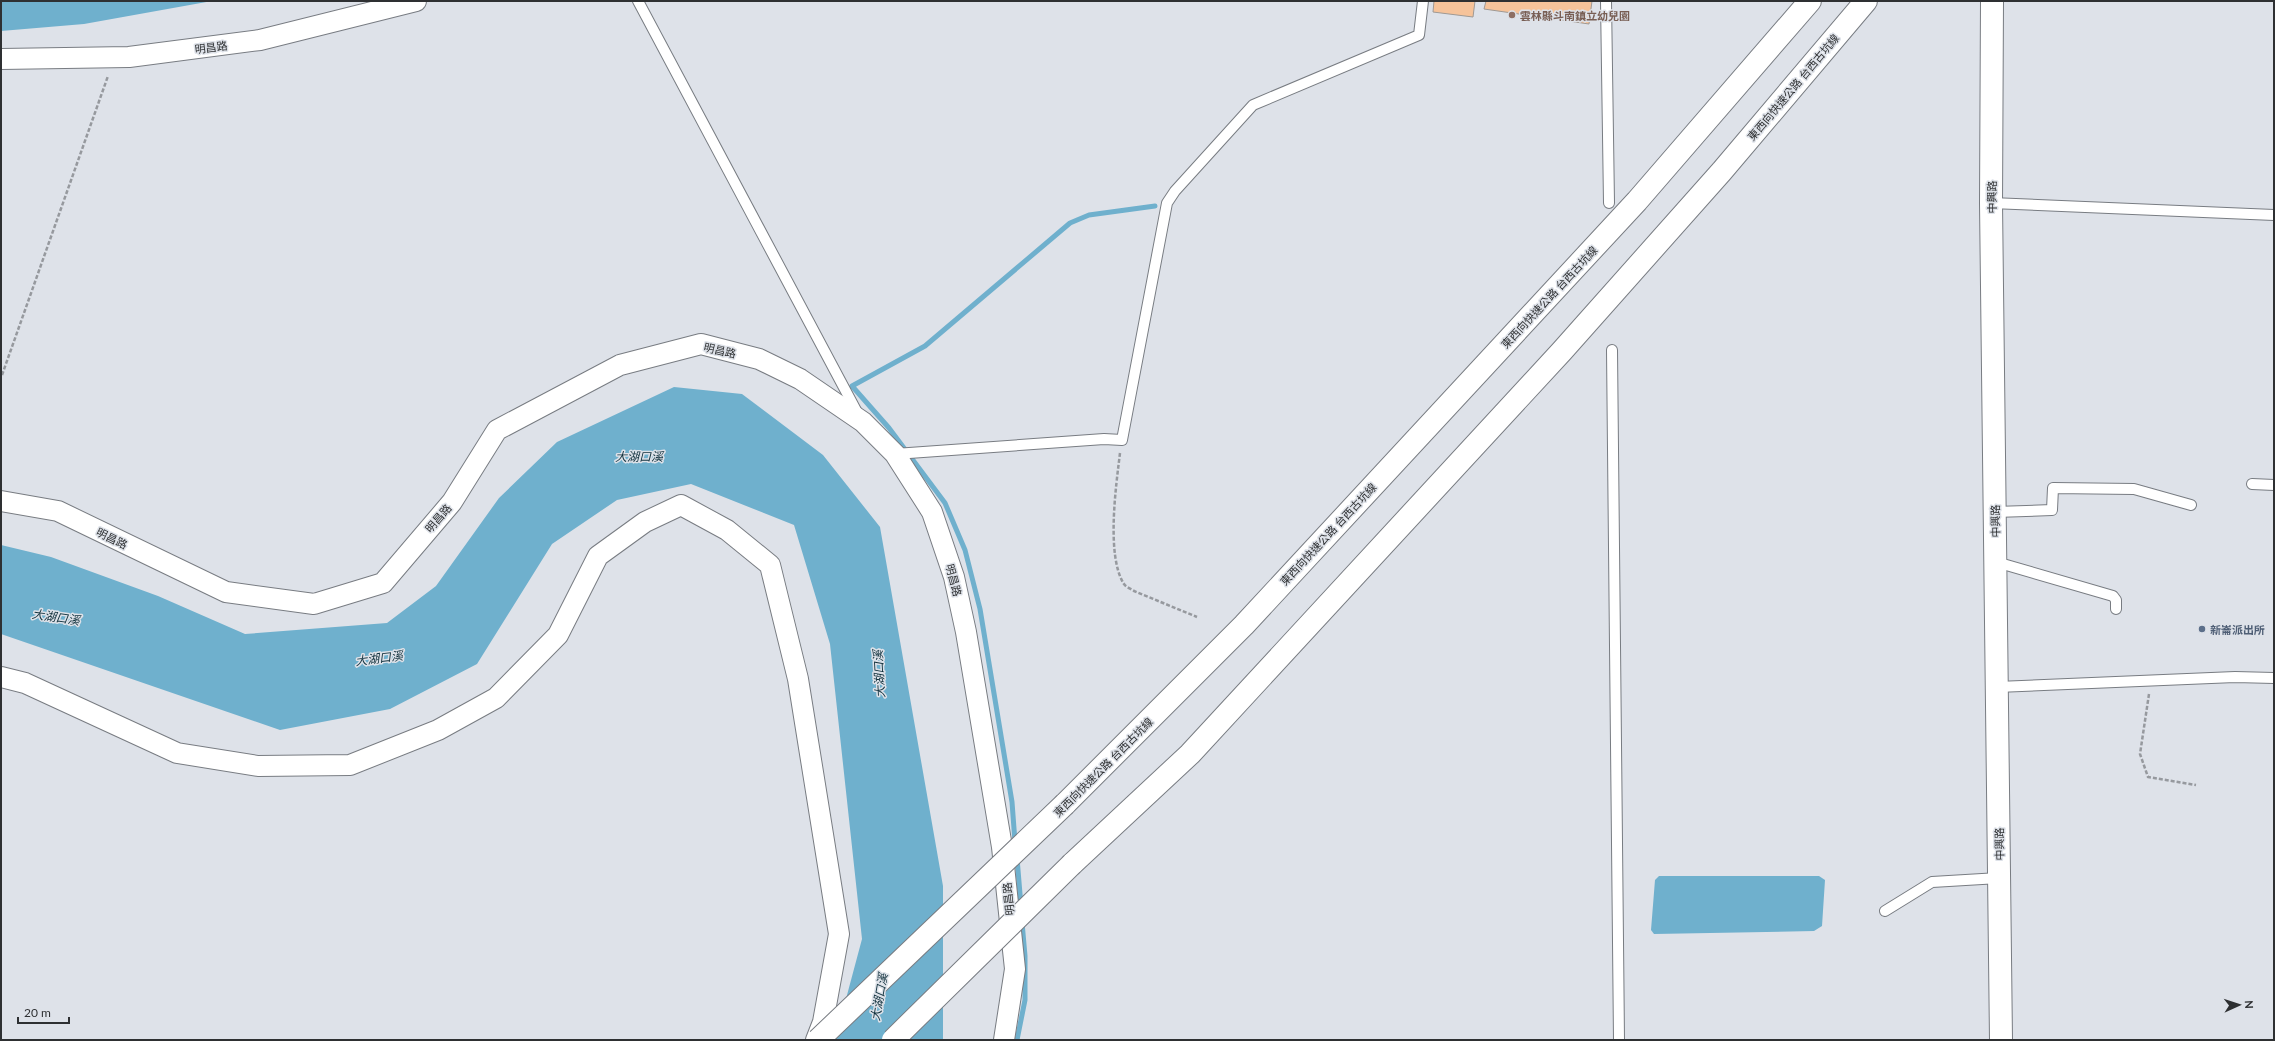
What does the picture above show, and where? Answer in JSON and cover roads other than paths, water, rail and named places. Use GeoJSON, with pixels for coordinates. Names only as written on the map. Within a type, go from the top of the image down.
{"type":"FeatureCollection","features":[{"type":"Feature","properties":{"kind":"main road","name":"東西向快速公路 台西古坑線"},"geometry":{"type":"LineString","coordinates":[[817,1040],[1065,804],[1255,614],[1637,200],[1810,1]]}},
{"type":"Feature","properties":{"kind":"main road","name":"中興路"},"geometry":{"type":"LineString","coordinates":[[1992,1],[1991,203],[2001,1040]]}},
{"type":"Feature","properties":{"kind":"main road","name":"東西向快速公路 台西古坑線"},"geometry":{"type":"LineString","coordinates":[[893,1040],[1072,864],[1196,748],[1562,351],[1722,171],[1862,6]]}},
{"type":"Feature","properties":{"kind":"street","name":"明昌路"},"geometry":{"type":"LineString","coordinates":[[1,59],[116,58],[260,40],[416,1]]}},
{"type":"Feature","properties":{"kind":"street","name":"明昌路"},"geometry":{"type":"LineString","coordinates":[[1,501],[58,512],[226,592],[314,604],[382,583],[452,502],[497,430],[620,365],[701,344],[759,359],[800,380],[862,422],[895,454],[932,512],[954,577],[966,632],[1002,847],[1015,969],[1004,1040]]}},
{"type":"Feature","properties":{"kind":"street"},"geometry":{"type":"LineString","coordinates":[[1,677],[25,683],[177,753],[258,766],[350,765],[438,730],[496,698],[558,635],[598,556],[645,522],[681,505],[727,530],[770,565],[798,680],[839,934],[823,1022],[817,1040]]}},
{"type":"Feature","properties":{"kind":"lane"},"geometry":{"type":"LineString","coordinates":[[638,1],[862,422]]}},
{"type":"Feature","properties":{"kind":"lane"},"geometry":{"type":"LineString","coordinates":[[895,454],[1104,439],[1122,440],[1167,203],[1175,191],[1253,105],[1419,35],[1423,1]]}},
{"type":"Feature","properties":{"kind":"lane"},"geometry":{"type":"LineString","coordinates":[[1606,1],[1609,203]]}},
{"type":"Feature","properties":{"kind":"lane"},"geometry":{"type":"LineString","coordinates":[[1991,203],[2274,215]]}},
{"type":"Feature","properties":{"kind":"lane"},"geometry":{"type":"LineString","coordinates":[[1612,350],[1619,1040]]}},
{"type":"Feature","properties":{"kind":"lane"},"geometry":{"type":"LineString","coordinates":[[2252,484],[2274,484]]}},
{"type":"Feature","properties":{"kind":"lane"},"geometry":{"type":"LineString","coordinates":[[1995,512],[2052,510],[2053,488],[2134,489],[2191,505]]}},
{"type":"Feature","properties":{"kind":"lane"},"geometry":{"type":"LineString","coordinates":[[1996,562],[2113,596],[2116,600],[2116,608]]}},
{"type":"Feature","properties":{"kind":"lane"},"geometry":{"type":"LineString","coordinates":[[1997,687],[2151,682],[2235,677],[2274,678]]}},
{"type":"Feature","properties":{"kind":"lane"},"geometry":{"type":"LineString","coordinates":[[1885,911],[1932,882],[1999,878]]}},
{"type":"Feature","properties":{"kind":"water"},"geometry":{"type":"Polygon","coordinates":[[[1,1],[212,1],[84,24],[1,31],[1,1]]]}},
{"type":"Feature","properties":{"kind":"water","name":"大湖口溪"},"geometry":{"type":"Polygon","coordinates":[[[674,387],[742,394],[823,455],[880,527],[943,886],[943,1040],[835,1040],[862,939],[830,644],[794,525],[691,484],[617,500],[552,544],[477,664],[390,709],[280,730],[1,634],[1,545],[51,557],[158,596],[245,634],[387,623],[436,586],[499,498],[557,442],[674,387]]]}},
{"type":"Feature","properties":{"kind":"water"},"geometry":{"type":"Polygon","coordinates":[[[1659,876],[1819,876],[1825,880],[1822,926],[1814,931],[1654,934],[1651,930],[1655,880],[1659,876]]]}},
{"type":"Feature","properties":{"kind":"waterway"},"geometry":{"type":"LineString","coordinates":[[1015,842],[1012,802],[980,609],[965,550],[945,503],[889,428],[852,386],[925,346],[1070,223],[1089,215],[1155,206]]}},
{"type":"Feature","properties":{"kind":"waterway"},"geometry":{"type":"LineString","coordinates":[[1017,858],[1021,906]]}},
{"type":"Feature","properties":{"kind":"waterway"},"geometry":{"type":"LineString","coordinates":[[1017,1040],[1025,1000],[1025,956],[1022,922]]}},
{"type":"Feature","properties":{"kind":"place","name":"雲林縣斗南鎮立幼兒園"},"geometry":{"type":"Point","coordinates":[1512,15]}},
{"type":"Feature","properties":{"kind":"place","name":"新崙派出所"},"geometry":{"type":"Point","coordinates":[2202,629]}}]}
